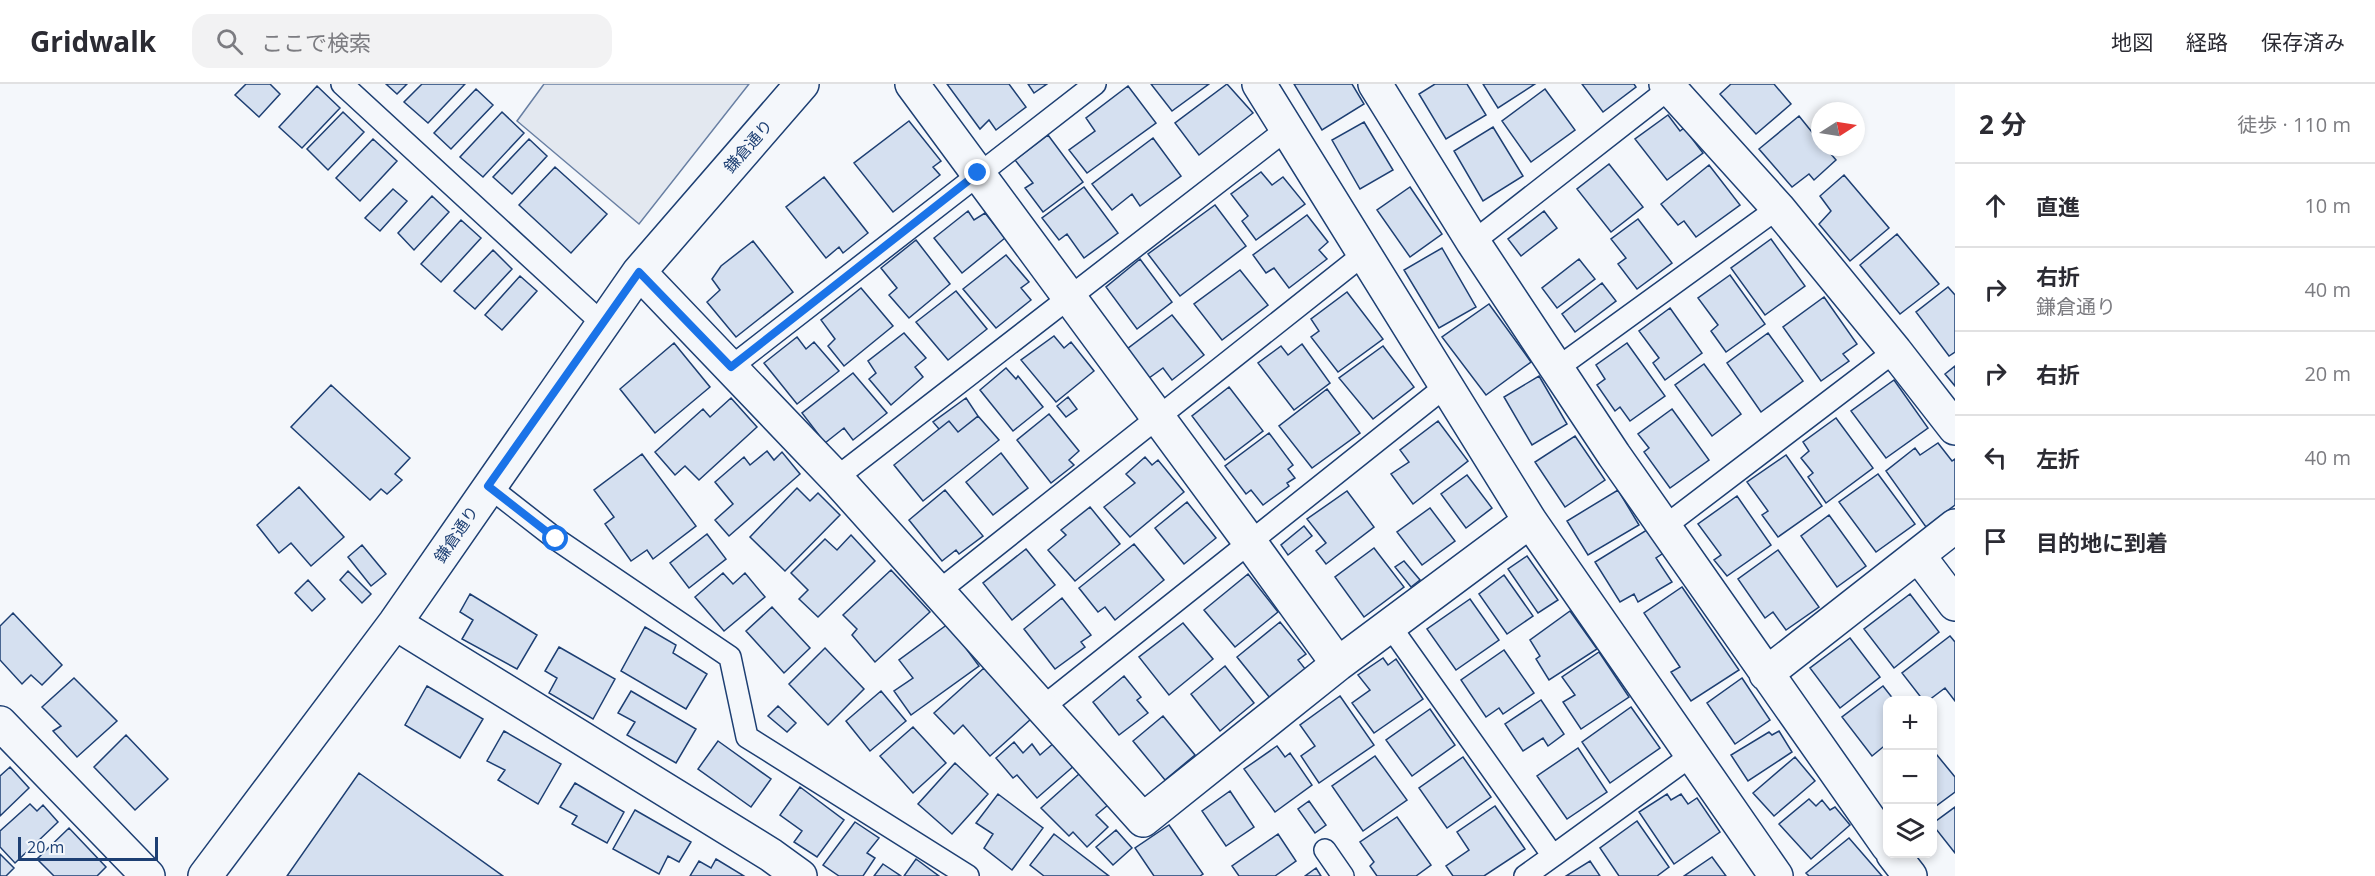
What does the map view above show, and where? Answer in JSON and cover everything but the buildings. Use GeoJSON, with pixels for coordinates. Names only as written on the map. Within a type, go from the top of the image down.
{"type":"FeatureCollection","features":[{"type":"Feature","properties":{"kind":"street","name":"鎌倉通り"},"geometry":{"type":"LineString","coordinates":[[205,876],[395,622],[639,272],[802,84]]}},
{"type":"Feature","properties":{"kind":"street"},"geometry":{"type":"LineString","coordinates":[[912,84],[1338,664]]}},
{"type":"Feature","properties":{"kind":"street"},"geometry":{"type":"LineString","coordinates":[[1259,84],[1530,521],[1776,876]]}},
{"type":"Feature","properties":{"kind":"street"},"geometry":{"type":"LineString","coordinates":[[1375,84],[1473,242],[1556,369],[1883,840]]}},
{"type":"Feature","properties":{"kind":"street"},"geometry":{"type":"LineString","coordinates":[[1668,86],[1778,208],[1955,428]]}},
{"type":"Feature","properties":{"kind":"street"},"geometry":{"type":"LineString","coordinates":[[639,272],[836,478],[1044,707],[1143,820],[1338,664],[1530,521]]}},
{"type":"Feature","properties":{"kind":"street"},"geometry":{"type":"LineString","coordinates":[[1766,674],[1955,526]]}},
{"type":"Feature","properties":{"kind":"street"},"geometry":{"type":"LineString","coordinates":[[1918,555],[1955,604]]}},
{"type":"Feature","properties":{"kind":"street"},"geometry":{"type":"LineString","coordinates":[[395,622],[771,855],[800,876]]}},
{"type":"Feature","properties":{"kind":"street"},"geometry":{"type":"LineString","coordinates":[[0,723],[148,876]]}},
{"type":"Feature","properties":{"kind":"street"},"geometry":{"type":"LineString","coordinates":[[1896,858],[1910,876]]}},
{"type":"Feature","properties":{"kind":"lane"},"geometry":{"type":"LineString","coordinates":[[342,84],[603,324]]}},
{"type":"Feature","properties":{"kind":"lane"},"geometry":{"type":"LineString","coordinates":[[731,367],[1095,84]]}},
{"type":"Feature","properties":{"kind":"lane"},"geometry":{"type":"LineString","coordinates":[[1473,242],[1668,86]]}},
{"type":"Feature","properties":{"kind":"lane"},"geometry":{"type":"LineString","coordinates":[[836,478],[1287,129]]}},
{"type":"Feature","properties":{"kind":"lane"},"geometry":{"type":"LineString","coordinates":[[1556,369],[1778,208]]}},
{"type":"Feature","properties":{"kind":"lane"},"geometry":{"type":"LineString","coordinates":[[939,591],[1364,254]]}},
{"type":"Feature","properties":{"kind":"lane"},"geometry":{"type":"LineString","coordinates":[[1664,527],[1895,351]]}},
{"type":"Feature","properties":{"kind":"lane"},"geometry":{"type":"LineString","coordinates":[[1044,707],[1249,541],[1446,386]]}},
{"type":"Feature","properties":{"kind":"lane"},"geometry":{"type":"LineString","coordinates":[[488,486],[556,539],[730,657],[747,737],[968,876]]}},
{"type":"Feature","properties":{"kind":"lane"},"geometry":{"type":"LineString","coordinates":[[1390,626],[1553,856]]}},
{"type":"Feature","properties":{"kind":"lane"},"geometry":{"type":"LineString","coordinates":[[1525,876],[1692,755]]}},
{"type":"Feature","properties":{"kind":"lane"},"geometry":{"type":"LineString","coordinates":[[1325,850],[1342,876]]}},
{"type":"Feature","properties":{"kind":"shaded area"},"geometry":{"type":"Polygon","coordinates":[[[544,84],[749,84],[639,224],[517,121],[544,84]]]}},
{"type":"Feature","properties":{"kind":"route"},"geometry":{"type":"LineString","coordinates":[[556,539],[488,486],[639,272],[731,367],[978,173]]}}]}
